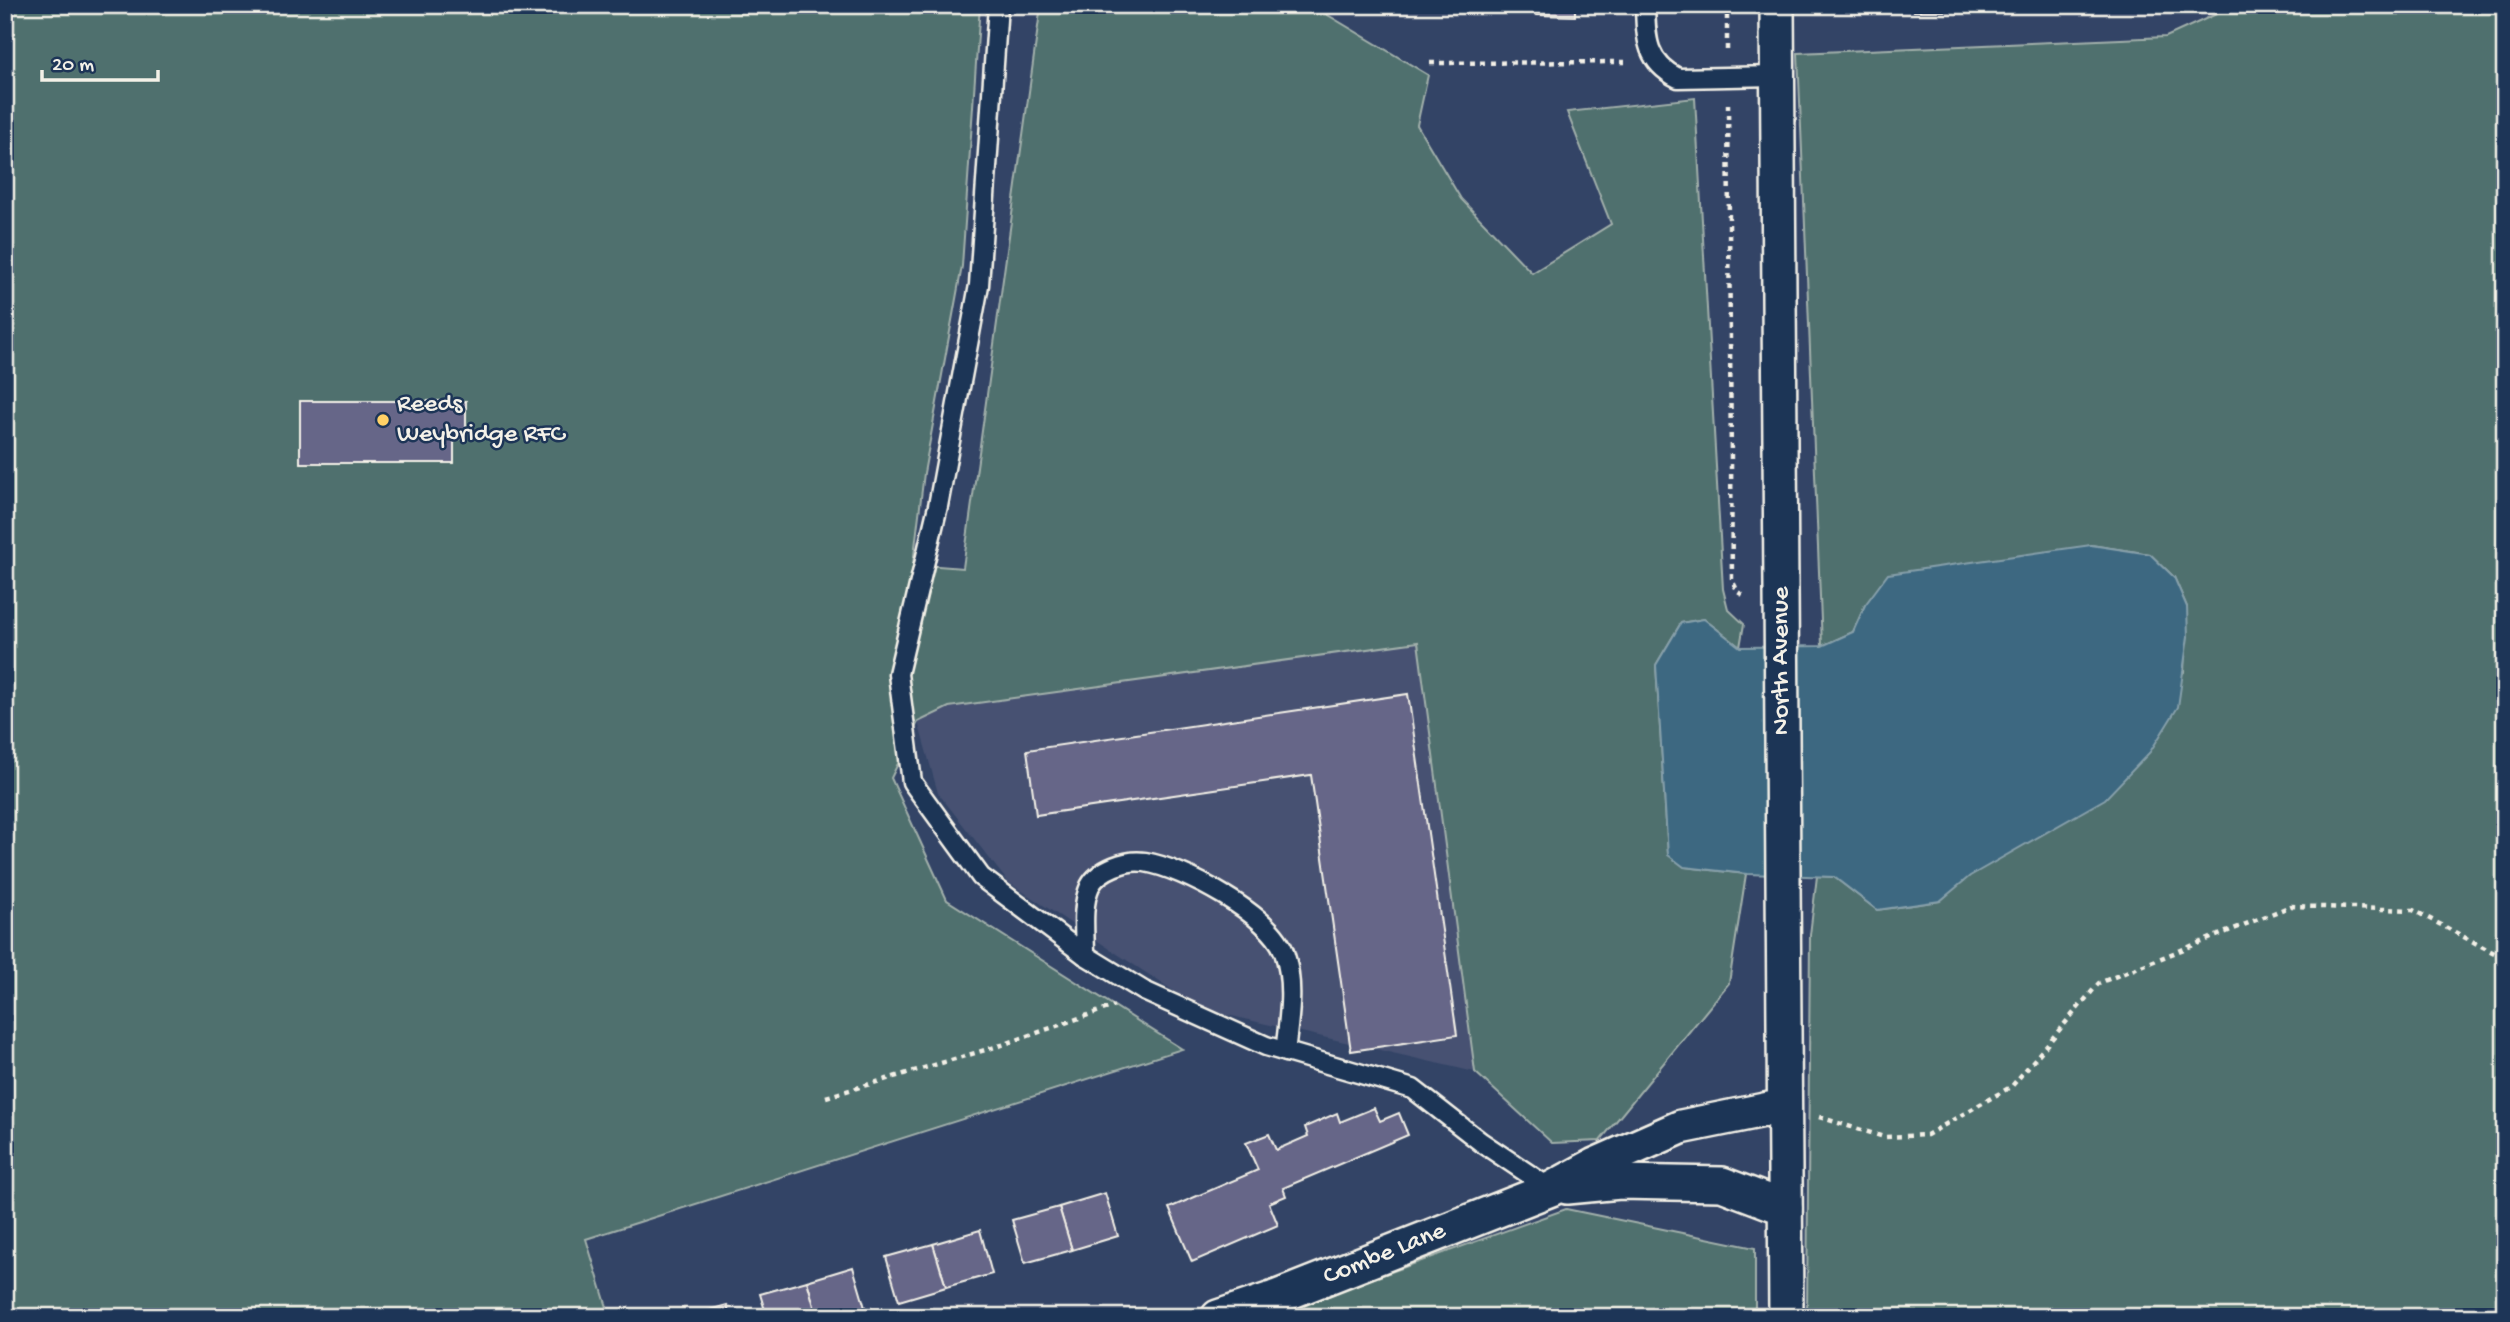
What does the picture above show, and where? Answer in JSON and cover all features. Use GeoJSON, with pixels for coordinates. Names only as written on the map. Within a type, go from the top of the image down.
{"type":"FeatureCollection","features":[{"type":"Feature","properties":{"kind":"street","name":"North Avenue"},"geometry":{"type":"LineString","coordinates":[[1777,5],[1786,1317]]}},
{"type":"Feature","properties":{"kind":"street","name":"Combe Lane"},"geometry":{"type":"LineString","coordinates":[[1218,1317],[1272,1299],[1551,1189],[1595,1165],[1681,1127],[1784,1106]]}},
{"type":"Feature","properties":{"kind":"street","name":"Combe Lane"},"geometry":{"type":"LineString","coordinates":[[1551,1189],[1620,1182],[1722,1184],[1785,1208]]}},
{"type":"Feature","properties":{"kind":"lane"},"geometry":{"type":"LineString","coordinates":[[998,5],[979,285],[940,499],[898,674],[912,782],[981,877],[1085,955],[1143,991],[1266,1046],[1413,1089],[1481,1142],[1551,1189]]}},
{"type":"Feature","properties":{"kind":"lane"},"geometry":{"type":"LineString","coordinates":[[1645,5],[1648,50],[1655,62],[1678,79],[1777,76]]}},
{"type":"Feature","properties":{"kind":"lane"},"geometry":{"type":"LineString","coordinates":[[1085,955],[1084,916],[1090,886],[1104,870],[1144,861],[1206,884],[1267,923],[1284,950],[1291,998],[1285,1052]]}},
{"type":"Feature","properties":{"kind":"path"},"geometry":{"type":"LineString","coordinates":[[1727,5],[1732,580],[1738,592],[1781,614]]}},
{"type":"Feature","properties":{"kind":"path"},"geometry":{"type":"LineString","coordinates":[[1430,63],[1655,62]]}},
{"type":"Feature","properties":{"kind":"path"},"geometry":{"type":"LineString","coordinates":[[1784,1106],[1884,1137],[1927,1135],[2012,1086],[2099,983],[2291,906],[2413,910],[2505,961]]}},
{"type":"Feature","properties":{"kind":"path"},"geometry":{"type":"LineString","coordinates":[[826,1097],[1097,1014],[1143,991]]}},
{"type":"Feature","properties":{"kind":"shaded area"},"geometry":{"type":"Polygon","coordinates":[[[2091,545],[2150,554],[2174,577],[2187,607],[2188,637],[2178,707],[2150,752],[2105,799],[1970,876],[1940,901],[1877,910],[1834,877],[1747,874],[1684,867],[1668,855],[1656,665],[1681,623],[1704,619],[1740,647],[1822,646],[1853,632],[1865,605],[1888,574],[2091,545]]]}},
{"type":"Feature","properties":{"kind":"shaded area"},"geometry":{"type":"Polygon","coordinates":[[[1418,642],[1475,1072],[1201,1009],[1008,882],[938,793],[918,722],[949,707],[1418,642]]]}},
{"type":"Feature","properties":{"kind":"green space"},"geometry":{"type":"Polygon","coordinates":[[[5,5],[980,5],[962,266],[924,473],[913,564],[963,568],[1041,5],[1311,5],[1428,75],[1417,125],[1461,199],[1532,273],[1611,224],[1567,112],[1695,98],[1723,589],[1728,609],[1744,624],[1740,647],[1704,619],[1681,623],[1656,665],[1668,854],[1685,867],[1746,874],[1729,983],[1600,1141],[1552,1143],[1475,1072],[1418,642],[949,707],[918,722],[891,778],[947,900],[1182,1049],[586,1239],[610,1317],[5,1317],[5,5]]]}},
{"type":"Feature","properties":{"kind":"green space"},"geometry":{"type":"Polygon","coordinates":[[[2236,5],[2505,5],[2505,1317],[1807,1317],[1810,935],[1817,876],[1834,877],[1877,910],[1940,901],[2184,672],[2187,607],[2174,577],[2150,554],[2091,545],[1865,605],[1853,632],[1822,646],[1798,53],[2166,37],[2236,5]]]}},
{"type":"Feature","properties":{"kind":"green space"},"geometry":{"type":"Polygon","coordinates":[[[1566,1209],[1755,1248],[1755,1317],[1266,1317],[1566,1209]]]}},
{"type":"Feature","properties":{"kind":"building"},"geometry":{"type":"Polygon","coordinates":[[[1537,5],[1575,5],[1575,16],[1537,15],[1537,5]]]}},
{"type":"Feature","properties":{"kind":"building"},"geometry":{"type":"Polygon","coordinates":[[[1914,5],[1966,5],[1966,11],[1914,11],[1914,5]]]}},
{"type":"Feature","properties":{"kind":"building","name":"Reeds Weybridge RFC"},"geometry":{"type":"Polygon","coordinates":[[[300,401],[466,401],[466,439],[454,438],[454,463],[300,463],[300,401]]]}},
{"type":"Feature","properties":{"kind":"building"},"geometry":{"type":"Polygon","coordinates":[[[1408,694],[1457,1035],[1351,1051],[1311,775],[1036,815],[1027,750],[1408,694]]]}},
{"type":"Feature","properties":{"kind":"building"},"geometry":{"type":"Polygon","coordinates":[[[1374,1108],[1380,1121],[1399,1113],[1408,1135],[1283,1188],[1286,1196],[1269,1203],[1278,1225],[1192,1262],[1169,1208],[1258,1170],[1246,1143],[1269,1134],[1276,1150],[1308,1136],[1305,1127],[1337,1113],[1340,1122],[1374,1108]]]}},
{"type":"Feature","properties":{"kind":"building"},"geometry":{"type":"Polygon","coordinates":[[[1105,1193],[1118,1236],[1072,1250],[1059,1207],[1105,1193]]]}},
{"type":"Feature","properties":{"kind":"building"},"geometry":{"type":"Polygon","coordinates":[[[1059,1207],[1072,1250],[1025,1263],[1012,1220],[1059,1207]]]}},
{"type":"Feature","properties":{"kind":"building"},"geometry":{"type":"Polygon","coordinates":[[[980,1230],[992,1274],[946,1287],[933,1244],[980,1230]]]}},
{"type":"Feature","properties":{"kind":"building"},"geometry":{"type":"Polygon","coordinates":[[[933,1244],[946,1287],[899,1301],[886,1257],[933,1244]]]}},
{"type":"Feature","properties":{"kind":"building"},"geometry":{"type":"Polygon","coordinates":[[[853,1267],[866,1311],[845,1317],[817,1317],[807,1281],[853,1267]]]}},
{"type":"Feature","properties":{"kind":"building"},"geometry":{"type":"Polygon","coordinates":[[[807,1281],[817,1317],[767,1317],[760,1294],[807,1281]]]}},
{"type":"Feature","properties":{"kind":"building"},"geometry":{"type":"Polygon","coordinates":[[[727,1305],[730,1317],[685,1317],[727,1305]]]}},
{"type":"Feature","properties":{"kind":"place","name":"Reeds Weybridge RFC"},"geometry":{"type":"Point","coordinates":[383,420]}}]}
